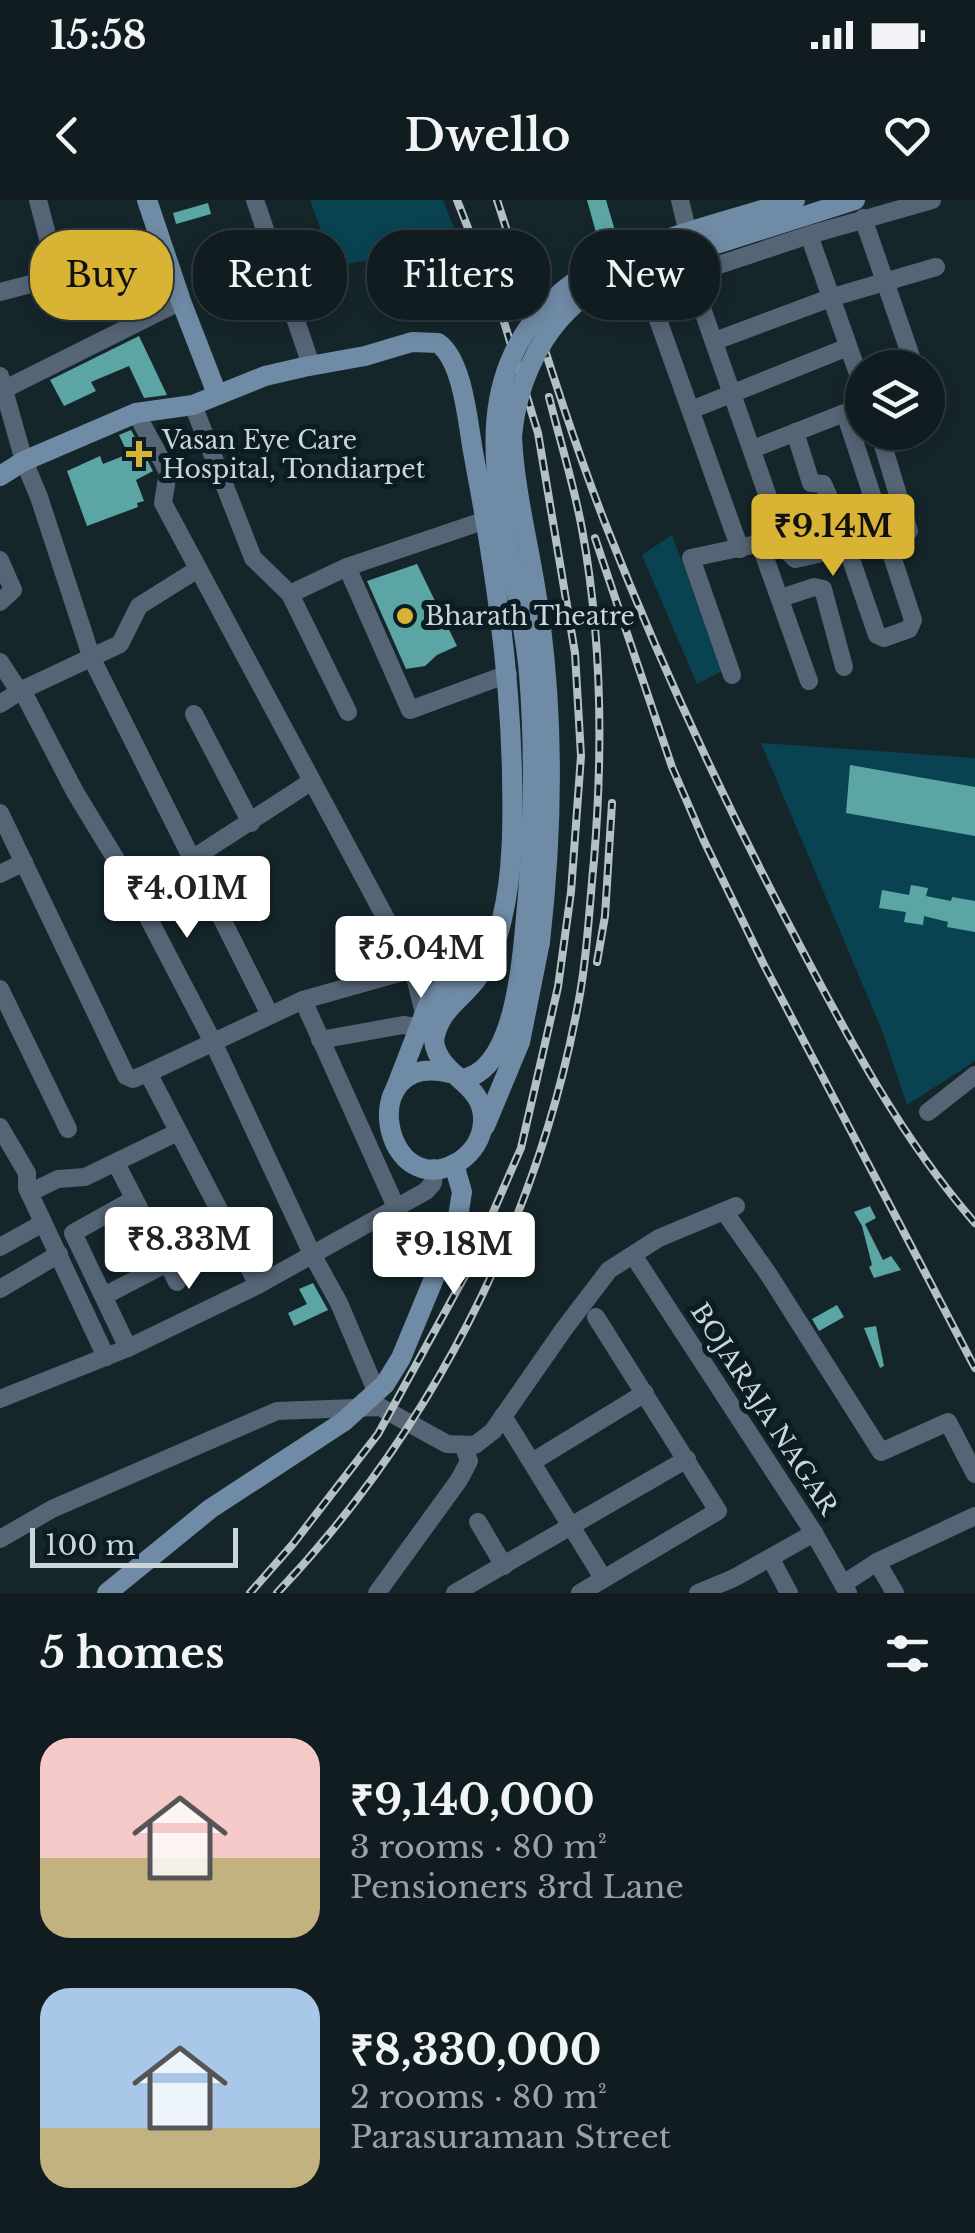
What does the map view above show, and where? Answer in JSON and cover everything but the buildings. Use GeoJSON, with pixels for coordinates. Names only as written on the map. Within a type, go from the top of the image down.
{"type":"FeatureCollection","features":[{"type":"Feature","properties":{"kind":"main road"},"geometry":{"type":"LineString","coordinates":[[147,200],[157,230]]}},
{"type":"Feature","properties":{"kind":"main road"},"geometry":{"type":"LineString","coordinates":[[394,1093],[418,1073],[431,1070],[456,1076],[480,1071],[504,1038],[532,940],[533,752],[526,644],[493,452],[496,401],[505,371],[521,337],[542,310],[597,267],[796,200]]}},
{"type":"Feature","properties":{"kind":"main road"},"geometry":{"type":"LineString","coordinates":[[493,952],[486,951],[441,988],[421,1020],[387,1117],[392,1142],[410,1160],[444,1166],[472,1150],[520,1042],[548,840],[548,696],[541,623],[512,437],[514,414],[528,370],[563,316],[604,284],[651,265],[859,209]]}},
{"type":"Feature","properties":{"kind":"main road"},"geometry":{"type":"LineString","coordinates":[[173,278],[217,394]]}},
{"type":"Feature","properties":{"kind":"main road"},"geometry":{"type":"LineString","coordinates":[[1,472],[136,413],[193,404],[265,376],[365,356],[412,342],[433,342],[444,348],[459,380],[502,611],[508,674],[512,779],[509,882],[493,952]]}},
{"type":"Feature","properties":{"kind":"main road"},"geometry":{"type":"LineString","coordinates":[[481,1134],[480,1103],[440,1063],[435,1048],[437,1025],[446,1010],[475,981],[488,953],[493,952]]}},
{"type":"Feature","properties":{"kind":"main road"},"geometry":{"type":"LineString","coordinates":[[107,1593],[210,1510],[292,1458],[370,1400],[401,1358],[458,1223],[462,1192],[444,1166]]}},
{"type":"Feature","properties":{"kind":"street"},"geometry":{"type":"LineString","coordinates":[[38,200],[46,230]]}},
{"type":"Feature","properties":{"kind":"street"},"geometry":{"type":"LineString","coordinates":[[255,200],[312,366]]}},
{"type":"Feature","properties":{"kind":"street"},"geometry":{"type":"LineString","coordinates":[[680,200],[685,230]]}},
{"type":"Feature","properties":{"kind":"street"},"geometry":{"type":"LineString","coordinates":[[720,263],[809,235],[859,209],[932,200]]}},
{"type":"Feature","properties":{"kind":"street"},"geometry":{"type":"LineString","coordinates":[[859,209],[909,350]]}},
{"type":"Feature","properties":{"kind":"street"},"geometry":{"type":"LineString","coordinates":[[809,235],[849,350]]}},
{"type":"Feature","properties":{"kind":"street"},"geometry":{"type":"LineString","coordinates":[[715,341],[833,297],[936,267]]}},
{"type":"Feature","properties":{"kind":"street"},"geometry":{"type":"LineString","coordinates":[[0,292],[30,284]]}},
{"type":"Feature","properties":{"kind":"street"},"geometry":{"type":"LineString","coordinates":[[181,301],[3,383],[24,461],[92,659],[270,1014]]}},
{"type":"Feature","properties":{"kind":"street"},"geometry":{"type":"LineString","coordinates":[[658,320],[740,549]]}},
{"type":"Feature","properties":{"kind":"street"},"geometry":{"type":"LineString","coordinates":[[708,320],[753,448],[781,598],[809,680]]}},
{"type":"Feature","properties":{"kind":"street"},"geometry":{"type":"LineString","coordinates":[[691,410],[848,347]]}},
{"type":"Feature","properties":{"kind":"street"},"geometry":{"type":"LineString","coordinates":[[193,404],[252,558],[290,594],[348,712]]}},
{"type":"Feature","properties":{"kind":"street"},"geometry":{"type":"LineString","coordinates":[[136,413],[168,472],[163,503],[412,968],[421,1020],[320,1040]]}},
{"type":"Feature","properties":{"kind":"street"},"geometry":{"type":"LineString","coordinates":[[753,448],[845,413]]}},
{"type":"Feature","properties":{"kind":"street"},"geometry":{"type":"LineString","coordinates":[[796,432],[811,483],[823,484],[877,635],[884,638],[909,629],[913,620],[865,450]]}},
{"type":"Feature","properties":{"kind":"street"},"geometry":{"type":"LineString","coordinates":[[884,450],[909,531]]}},
{"type":"Feature","properties":{"kind":"street"},"geometry":{"type":"LineString","coordinates":[[290,594],[347,567],[486,520]]}},
{"type":"Feature","properties":{"kind":"street"},"geometry":{"type":"LineString","coordinates":[[732,675],[691,558],[772,539]]}},
{"type":"Feature","properties":{"kind":"street"},"geometry":{"type":"LineString","coordinates":[[772,539],[795,559],[826,552]]}},
{"type":"Feature","properties":{"kind":"street"},"geometry":{"type":"LineString","coordinates":[[0,560],[14,590],[0,602]]}},
{"type":"Feature","properties":{"kind":"street"},"geometry":{"type":"LineString","coordinates":[[347,567],[410,710],[508,674]]}},
{"type":"Feature","properties":{"kind":"street"},"geometry":{"type":"LineString","coordinates":[[0,704],[120,644],[140,606],[198,569]]}},
{"type":"Feature","properties":{"kind":"street"},"geometry":{"type":"LineString","coordinates":[[781,598],[814,587],[822,589],[844,667]]}},
{"type":"Feature","properties":{"kind":"street"},"geometry":{"type":"LineString","coordinates":[[0,662],[22,690],[75,792],[130,881],[213,1042],[339,1303],[370,1400]]}},
{"type":"Feature","properties":{"kind":"street"},"geometry":{"type":"LineString","coordinates":[[194,714],[251,823]]}},
{"type":"Feature","properties":{"kind":"street"},"geometry":{"type":"LineString","coordinates":[[192,859],[312,781]]}},
{"type":"Feature","properties":{"kind":"street"},"geometry":{"type":"LineString","coordinates":[[0,813],[126,1076],[133,1079],[302,1000],[412,968]]}},
{"type":"Feature","properties":{"kind":"street"},"geometry":{"type":"LineString","coordinates":[[0,874],[24,862]]}},
{"type":"Feature","properties":{"kind":"street"},"geometry":{"type":"LineString","coordinates":[[0,990],[68,1129]]}},
{"type":"Feature","properties":{"kind":"street"},"geometry":{"type":"LineString","coordinates":[[302,1000],[396,1207]]}},
{"type":"Feature","properties":{"kind":"street"},"geometry":{"type":"LineString","coordinates":[[148,1073],[258,1286]]}},
{"type":"Feature","properties":{"kind":"street"},"geometry":{"type":"LineString","coordinates":[[928,1112],[975,1076]]}},
{"type":"Feature","properties":{"kind":"street"},"geometry":{"type":"LineString","coordinates":[[29,1193],[58,1179],[84,1177],[178,1132]]}},
{"type":"Feature","properties":{"kind":"street"},"geometry":{"type":"LineString","coordinates":[[2,1134],[28,1173],[25,1182],[29,1193],[106,1357]]}},
{"type":"Feature","properties":{"kind":"street"},"geometry":{"type":"LineString","coordinates":[[116,1163],[177,1282]]}},
{"type":"Feature","properties":{"kind":"street"},"geometry":{"type":"LineString","coordinates":[[0,1400],[128,1348],[258,1286],[430,1187],[444,1166]]}},
{"type":"Feature","properties":{"kind":"street"},"geometry":{"type":"LineString","coordinates":[[128,1348],[73,1233],[134,1199]]}},
{"type":"Feature","properties":{"kind":"street"},"geometry":{"type":"LineString","coordinates":[[0,1539],[52,1508],[277,1411],[370,1400],[447,1444],[475,1445],[490,1435],[604,1277],[659,1238],[730,1208],[881,1452],[948,1422],[975,1474]]}},
{"type":"Feature","properties":{"kind":"street"},"geometry":{"type":"LineString","coordinates":[[0,1247],[42,1223]]}},
{"type":"Feature","properties":{"kind":"street"},"geometry":{"type":"LineString","coordinates":[[0,1289],[59,1254]]}},
{"type":"Feature","properties":{"kind":"street","name":"BOJARAJA NAGAR"},"geometry":{"type":"LineString","coordinates":[[633,1255],[846,1588]]}},
{"type":"Feature","properties":{"kind":"street"},"geometry":{"type":"LineString","coordinates":[[104,1296],[167,1264]]}},
{"type":"Feature","properties":{"kind":"street"},"geometry":{"type":"LineString","coordinates":[[580,1593],[718,1511],[596,1317]]}},
{"type":"Feature","properties":{"kind":"street"},"geometry":{"type":"LineString","coordinates":[[532,1462],[645,1393]]}},
{"type":"Feature","properties":{"kind":"street"},"geometry":{"type":"LineString","coordinates":[[504,1416],[603,1578]]}},
{"type":"Feature","properties":{"kind":"street"},"geometry":{"type":"LineString","coordinates":[[377,1593],[459,1480],[470,1461],[464,1447]]}},
{"type":"Feature","properties":{"kind":"street"},"geometry":{"type":"LineString","coordinates":[[455,1593],[686,1458]]}},
{"type":"Feature","properties":{"kind":"street"},"geometry":{"type":"LineString","coordinates":[[846,1588],[876,1562],[975,1516]]}},
{"type":"Feature","properties":{"kind":"street"},"geometry":{"type":"LineString","coordinates":[[478,1522],[504,1566]]}},
{"type":"Feature","properties":{"kind":"street"},"geometry":{"type":"LineString","coordinates":[[698,1593],[738,1586],[771,1559],[814,1533]]}},
{"type":"Feature","properties":{"kind":"street"},"geometry":{"type":"LineString","coordinates":[[771,1559],[789,1593]]}},
{"type":"Feature","properties":{"kind":"street"},"geometry":{"type":"LineString","coordinates":[[876,1562],[894,1593]]}},
{"type":"Feature","properties":{"kind":"shaded area"},"geometry":{"type":"Polygon","coordinates":[[[310,200],[443,200],[455,230],[367,230],[367,260],[347,264],[347,230],[321,230],[310,200]]]}},
{"type":"Feature","properties":{"kind":"shaded area"},"geometry":{"type":"Polygon","coordinates":[[[672,535],[722,671],[697,684],[642,555],[672,535]]]}},
{"type":"Feature","properties":{"kind":"shaded area"},"geometry":{"type":"Polygon","coordinates":[[[761,743],[975,758],[975,1061],[907,1105],[883,1033],[761,743]]]}},
{"type":"Feature","properties":{"kind":"railway"},"geometry":{"type":"LineString","coordinates":[[250,1593],[378,1434],[467,1272],[521,1148],[558,987],[571,892],[581,756],[575,653],[538,433],[501,312],[457,200]]}},
{"type":"Feature","properties":{"kind":"railway"},"geometry":{"type":"LineString","coordinates":[[497,200],[590,483],[695,735],[771,891],[857,1052],[923,1157],[975,1223]]}},
{"type":"Feature","properties":{"kind":"railway"},"geometry":{"type":"LineString","coordinates":[[277,1593],[332,1531],[382,1465],[428,1395],[468,1323],[504,1248],[534,1170],[577,1010],[597,819],[599,694],[589,570],[549,397]]}},
{"type":"Feature","properties":{"kind":"railway"},"geometry":{"type":"LineString","coordinates":[[595,538],[672,767],[704,841],[764,965],[975,1368]]}},
{"type":"Feature","properties":{"kind":"railway"},"geometry":{"type":"LineString","coordinates":[[597,962],[605,916],[612,803]]}},
{"type":"Feature","properties":{"kind":"place","name":"Vasan Eye Care Hospital, Tondiarpet"},"geometry":{"type":"Point","coordinates":[139,454]}},
{"type":"Feature","properties":{"kind":"place","name":"Bharath Theatre"},"geometry":{"type":"Point","coordinates":[405,616]}}]}
